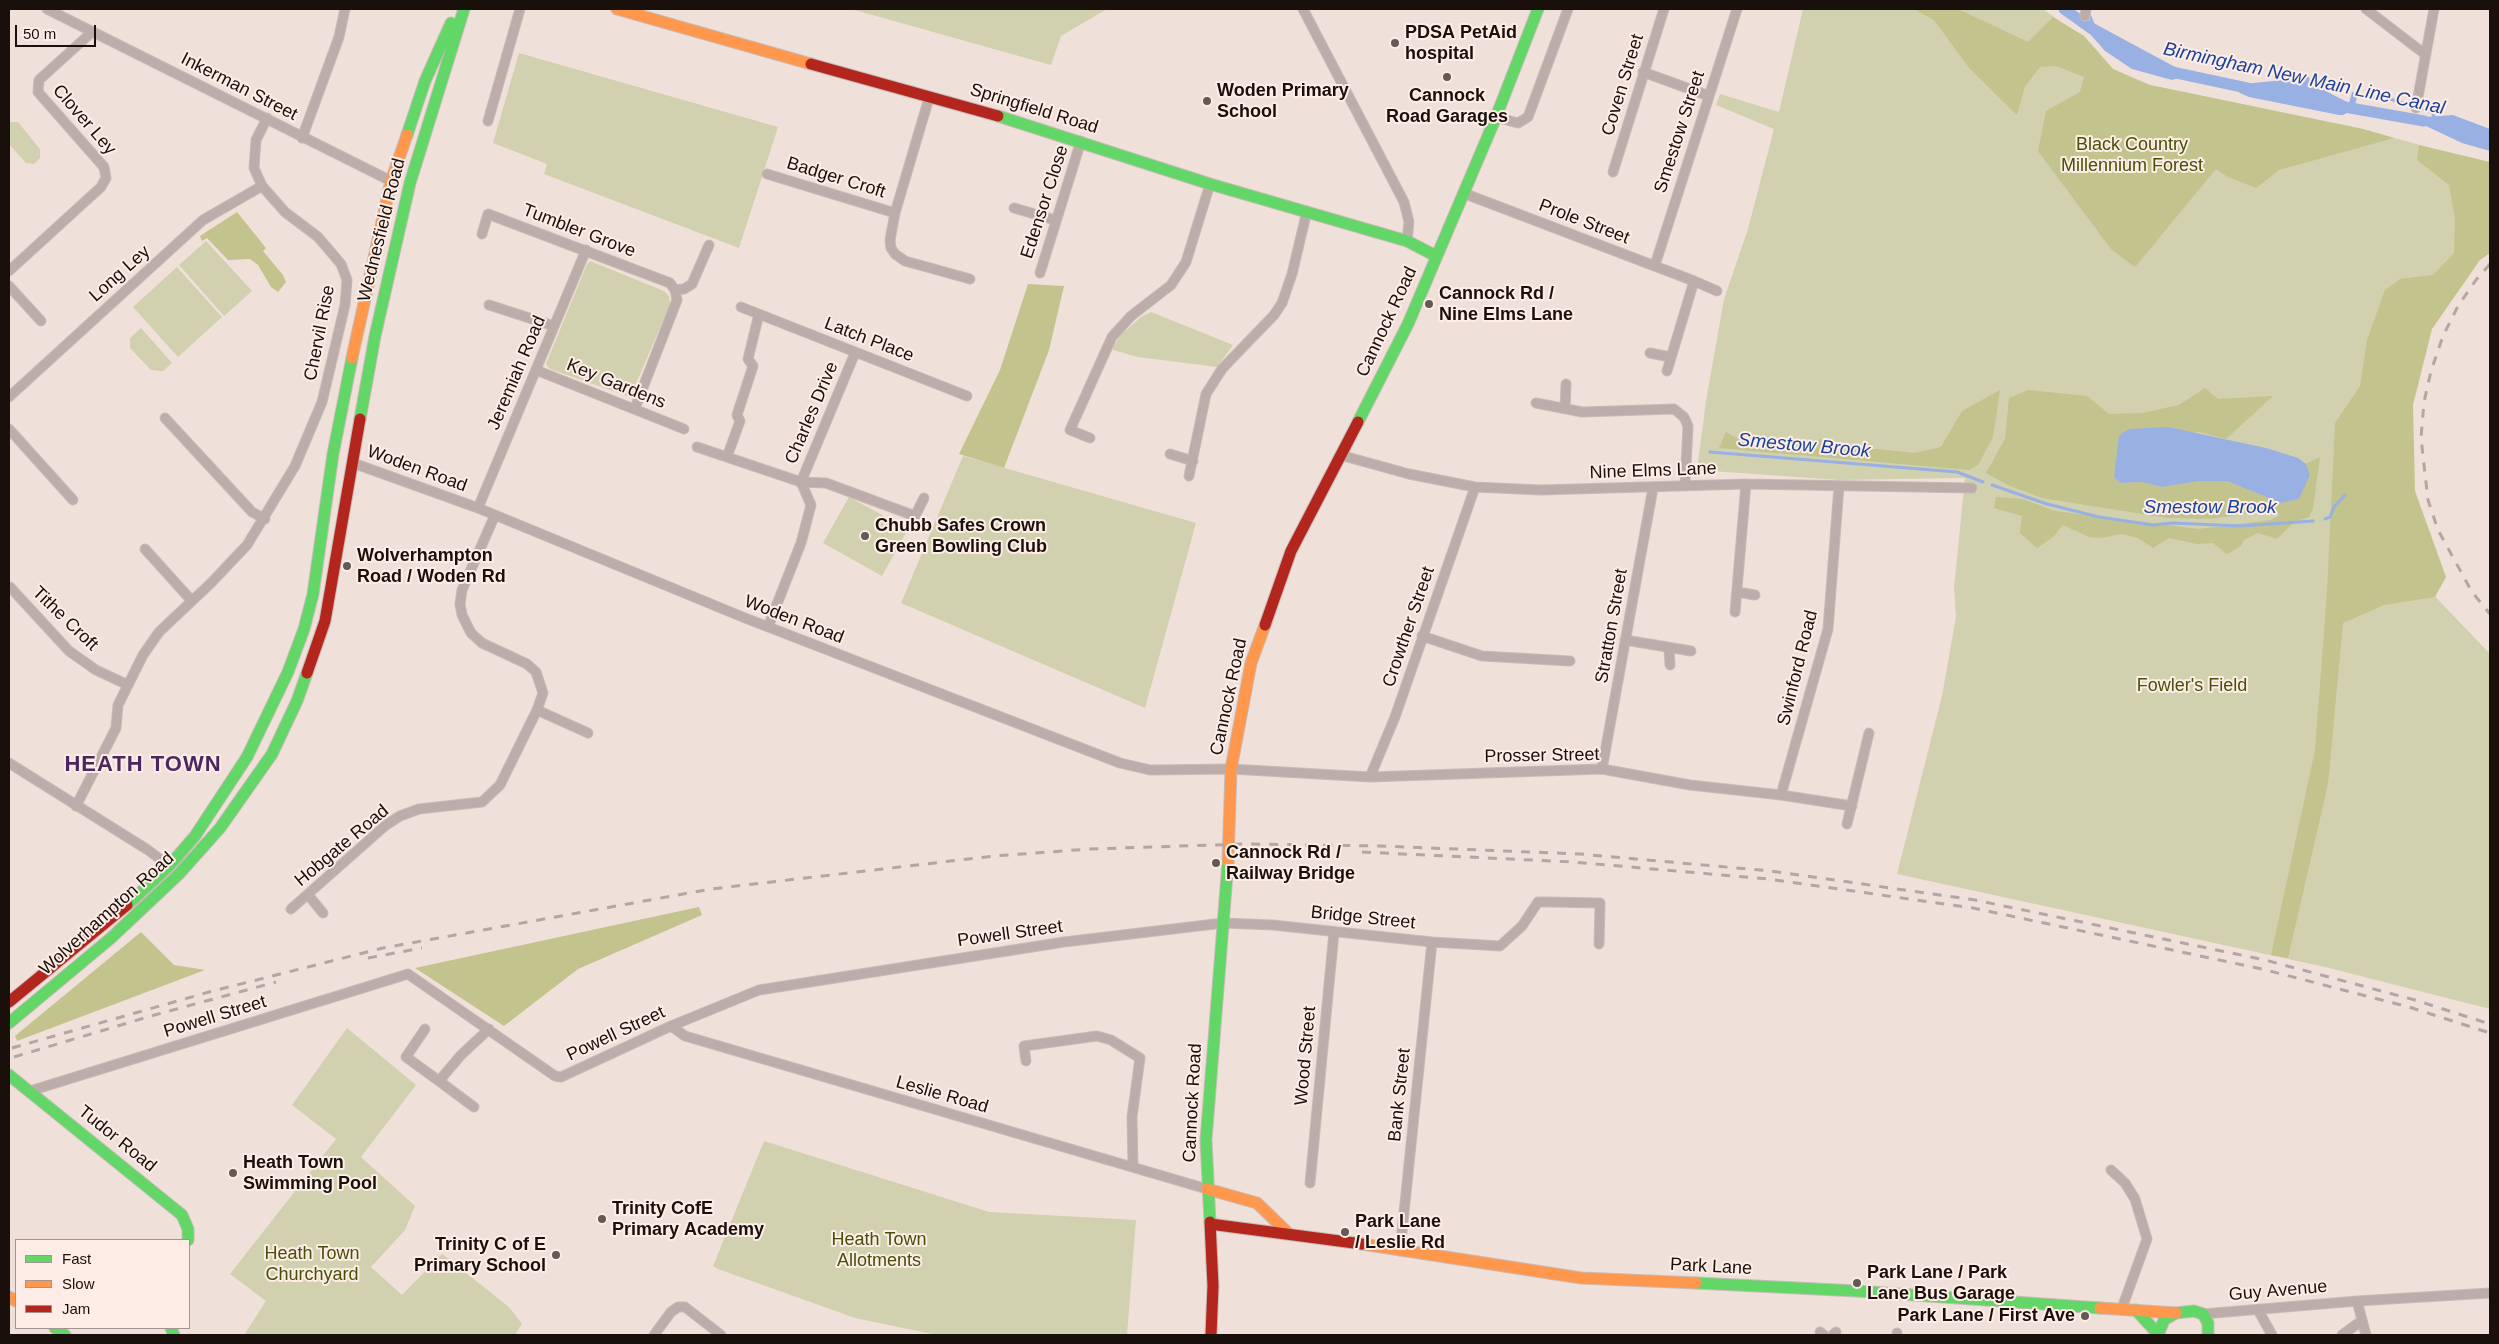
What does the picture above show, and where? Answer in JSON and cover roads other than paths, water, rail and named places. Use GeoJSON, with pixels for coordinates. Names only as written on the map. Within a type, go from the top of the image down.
{"type":"FeatureCollection","features":[{"type":"Feature","properties":{"kind":"main road","name":"Wednesfield Road"},"geometry":{"type":"LineString","coordinates":[[333,454],[369,274],[391,182],[425,81],[458,9]]}},
{"type":"Feature","properties":{"kind":"main road","name":"Wednesfield Road"},"geometry":{"type":"LineString","coordinates":[[352,463],[375,336],[410,183],[464,9]]}},
{"type":"Feature","properties":{"kind":"main road","name":"Springfield Road"},"geometry":{"type":"LineString","coordinates":[[616,9],[929,98],[974,108],[1210,184],[1407,241],[1436,256]]}},
{"type":"Feature","properties":{"kind":"main road","name":"Cannock Road"},"geometry":{"type":"LineString","coordinates":[[1211,1335],[1213,1286],[1206,1140],[1223,923],[1231,769],[1251,663],[1269,607],[1291,552],[1408,324],[1496,117],[1538,9]]}},
{"type":"Feature","properties":{"kind":"main road"},"geometry":{"type":"LineString","coordinates":[[391,182],[410,183]]}},
{"type":"Feature","properties":{"kind":"main road"},"geometry":{"type":"LineString","coordinates":[[333,454],[352,463]]}},
{"type":"Feature","properties":{"kind":"main road","name":"Wolverhampton Road"},"geometry":{"type":"LineString","coordinates":[[9,1002],[119,912],[169,866],[196,836],[247,757],[288,672],[304,629],[313,594],[333,454]]}},
{"type":"Feature","properties":{"kind":"main road","name":"Wolverhampton Road"},"geometry":{"type":"LineString","coordinates":[[9,1023],[111,938],[179,874],[220,828],[272,754],[297,701],[325,620],[352,463]]}},
{"type":"Feature","properties":{"kind":"main road"},"geometry":{"type":"LineString","coordinates":[[169,866],[179,874]]}},
{"type":"Feature","properties":{"kind":"main road","name":"Tudor Road"},"geometry":{"type":"LineString","coordinates":[[9,1075],[182,1215],[188,1229],[188,1239]]}},
{"type":"Feature","properties":{"kind":"main road"},"geometry":{"type":"LineString","coordinates":[[1207,1190],[1257,1203],[1288,1233]]}},
{"type":"Feature","properties":{"kind":"main road","name":"Park Lane"},"geometry":{"type":"LineString","coordinates":[[1210,1224],[1288,1233],[1581,1278],[1840,1290],[2176,1313],[2194,1311],[2203,1314]]}},
{"type":"Feature","properties":{"kind":"main road"},"geometry":{"type":"LineString","coordinates":[[2136,1310],[2158,1334],[2164,1320],[2176,1313]]}},
{"type":"Feature","properties":{"kind":"main road"},"geometry":{"type":"LineString","coordinates":[[2203,1314],[2208,1323],[2208,1335]]}},
{"type":"Feature","properties":{"kind":"street","name":"Inkerman Street"},"geometry":{"type":"LineString","coordinates":[[47,9],[268,118],[302,138],[391,182]]}},
{"type":"Feature","properties":{"kind":"street"},"geometry":{"type":"LineString","coordinates":[[302,138],[339,37],[345,9]]}},
{"type":"Feature","properties":{"kind":"street"},"geometry":{"type":"LineString","coordinates":[[488,121],[520,9]]}},
{"type":"Feature","properties":{"kind":"street"},"geometry":{"type":"LineString","coordinates":[[1304,9],[1404,202],[1409,222],[1407,241]]}},
{"type":"Feature","properties":{"kind":"street"},"geometry":{"type":"LineString","coordinates":[[1496,117],[1518,123],[1528,117],[1568,9]]}},
{"type":"Feature","properties":{"kind":"street","name":"Coven Street"},"geometry":{"type":"LineString","coordinates":[[1613,172],[1664,9]]}},
{"type":"Feature","properties":{"kind":"street","name":"Smestow Street"},"geometry":{"type":"LineString","coordinates":[[1655,265],[1737,9]]}},
{"type":"Feature","properties":{"kind":"street"},"geometry":{"type":"LineString","coordinates":[[2366,9],[2426,55]]}},
{"type":"Feature","properties":{"kind":"street"},"geometry":{"type":"LineString","coordinates":[[2416,108],[2434,9]]}},
{"type":"Feature","properties":{"kind":"street","name":"Clover Ley"},"geometry":{"type":"LineString","coordinates":[[9,271],[101,187],[106,178],[104,167],[38,92],[39,80],[92,32]]}},
{"type":"Feature","properties":{"kind":"street"},"geometry":{"type":"LineString","coordinates":[[1643,72],[1709,96]]}},
{"type":"Feature","properties":{"kind":"street"},"geometry":{"type":"LineString","coordinates":[[929,98],[890,240],[895,254],[905,261],[970,279]]}},
{"type":"Feature","properties":{"kind":"street","name":"Chervil Rise"},"geometry":{"type":"LineString","coordinates":[[76,806],[116,728],[118,705],[142,655],[159,632],[247,545],[265,519],[295,466],[322,402],[345,304],[347,280],[341,264],[318,237],[285,212],[262,186],[254,168],[256,140],[268,118]]}},
{"type":"Feature","properties":{"kind":"street","name":"Edensor Close"},"geometry":{"type":"LineString","coordinates":[[1040,273],[1081,141]]}},
{"type":"Feature","properties":{"kind":"street","name":"Badger Croft"},"geometry":{"type":"LineString","coordinates":[[766,174],[896,213]]}},
{"type":"Feature","properties":{"kind":"street"},"geometry":{"type":"LineString","coordinates":[[1090,438],[1070,430],[1112,337],[1131,316],[1171,285],[1186,262],[1210,184]]}},
{"type":"Feature","properties":{"kind":"street","name":"Long Ley"},"geometry":{"type":"LineString","coordinates":[[9,397],[203,220],[262,186]]}},
{"type":"Feature","properties":{"kind":"street","name":"Prole Street"},"geometry":{"type":"LineString","coordinates":[[1463,193],[1655,265],[1717,291]]}},
{"type":"Feature","properties":{"kind":"street"},"geometry":{"type":"LineString","coordinates":[[1014,208],[1055,220]]}},
{"type":"Feature","properties":{"kind":"street"},"geometry":{"type":"LineString","coordinates":[[1189,476],[1206,394],[1222,369],[1274,315],[1282,302],[1292,274],[1307,211]]}},
{"type":"Feature","properties":{"kind":"street","name":"Tumbler Grove"},"geometry":{"type":"LineString","coordinates":[[482,234],[488,214],[670,283],[675,290]]}},
{"type":"Feature","properties":{"kind":"street"},"geometry":{"type":"LineString","coordinates":[[636,408],[678,300],[675,290],[684,289],[692,284],[709,246]]}},
{"type":"Feature","properties":{"kind":"street","name":"Jeremiah Road"},"geometry":{"type":"LineString","coordinates":[[478,508],[586,250]]}},
{"type":"Feature","properties":{"kind":"street"},"geometry":{"type":"LineString","coordinates":[[1667,371],[1694,281]]}},
{"type":"Feature","properties":{"kind":"street"},"geometry":{"type":"LineString","coordinates":[[9,286],[41,321]]}},
{"type":"Feature","properties":{"kind":"street"},"geometry":{"type":"LineString","coordinates":[[489,305],[554,326]]}},
{"type":"Feature","properties":{"kind":"street","name":"Latch Place"},"geometry":{"type":"LineString","coordinates":[[741,307],[967,396]]}},
{"type":"Feature","properties":{"kind":"street"},"geometry":{"type":"LineString","coordinates":[[727,457],[740,421],[737,415],[753,366],[748,359],[760,314]]}},
{"type":"Feature","properties":{"kind":"street","name":"Charles Drive"},"geometry":{"type":"LineString","coordinates":[[768,627],[801,543],[811,505],[801,482],[855,353]]}},
{"type":"Feature","properties":{"kind":"street"},"geometry":{"type":"LineString","coordinates":[[1650,353],[1670,357]]}},
{"type":"Feature","properties":{"kind":"street","name":"Key Gardens"},"geometry":{"type":"LineString","coordinates":[[536,370],[636,408],[684,429]]}},
{"type":"Feature","properties":{"kind":"street"},"geometry":{"type":"LineString","coordinates":[[1565,409],[1566,384]]}},
{"type":"Feature","properties":{"kind":"street"},"geometry":{"type":"LineString","coordinates":[[1536,403],[1582,412],[1674,409],[1684,416],[1688,426],[1685,485]]}},
{"type":"Feature","properties":{"kind":"street"},"geometry":{"type":"LineString","coordinates":[[166,418],[252,512],[265,519]]}},
{"type":"Feature","properties":{"kind":"street"},"geometry":{"type":"LineString","coordinates":[[9,428],[73,500]]}},
{"type":"Feature","properties":{"kind":"street"},"geometry":{"type":"LineString","coordinates":[[697,447],[801,482],[826,483],[916,516],[924,498]]}},
{"type":"Feature","properties":{"kind":"street"},"geometry":{"type":"LineString","coordinates":[[1170,454],[1193,461]]}},
{"type":"Feature","properties":{"kind":"street","name":"Nine Elms Lane"},"geometry":{"type":"LineString","coordinates":[[1340,456],[1409,474],[1475,488],[1541,490],[1746,484],[1972,488]]}},
{"type":"Feature","properties":{"kind":"street","name":"Woden Road"},"geometry":{"type":"LineString","coordinates":[[352,463],[478,508],[768,627],[1120,763],[1150,770],[1231,769]]}},
{"type":"Feature","properties":{"kind":"street"},"geometry":{"type":"LineString","coordinates":[[1735,612],[1746,484]]}},
{"type":"Feature","properties":{"kind":"street","name":"Swinford Road"},"geometry":{"type":"LineString","coordinates":[[1781,795],[1828,629],[1839,486]]}},
{"type":"Feature","properties":{"kind":"street","name":"Crowther Street"},"geometry":{"type":"LineString","coordinates":[[1370,777],[1395,718],[1475,488]]}},
{"type":"Feature","properties":{"kind":"street","name":"Stratton Street"},"geometry":{"type":"LineString","coordinates":[[1602,769],[1653,488]]}},
{"type":"Feature","properties":{"kind":"street","name":"Hobgate Road"},"geometry":{"type":"LineString","coordinates":[[291,909],[309,896],[386,825],[400,816],[419,809],[482,802],[500,785],[537,710],[543,693],[536,672],[527,664],[482,643],[471,633],[462,615],[460,604],[462,590],[495,515]]}},
{"type":"Feature","properties":{"kind":"street"},"geometry":{"type":"LineString","coordinates":[[145,549],[191,600]]}},
{"type":"Feature","properties":{"kind":"street","name":"Tithe Croft"},"geometry":{"type":"LineString","coordinates":[[10,587],[69,651],[96,670],[128,685]]}},
{"type":"Feature","properties":{"kind":"street"},"geometry":{"type":"LineString","coordinates":[[1737,592],[1755,595]]}},
{"type":"Feature","properties":{"kind":"street"},"geometry":{"type":"LineString","coordinates":[[1422,636],[1482,656],[1570,661]]}},
{"type":"Feature","properties":{"kind":"street"},"geometry":{"type":"LineString","coordinates":[[1625,640],[1669,649],[1691,651]]}},
{"type":"Feature","properties":{"kind":"street"},"geometry":{"type":"LineString","coordinates":[[1669,649],[1670,664]]}},
{"type":"Feature","properties":{"kind":"street"},"geometry":{"type":"LineString","coordinates":[[537,710],[588,733]]}},
{"type":"Feature","properties":{"kind":"street"},"geometry":{"type":"LineString","coordinates":[[1847,824],[1869,733]]}},
{"type":"Feature","properties":{"kind":"street"},"geometry":{"type":"LineString","coordinates":[[9,763],[148,850],[169,866]]}},
{"type":"Feature","properties":{"kind":"street","name":"Prosser Street"},"geometry":{"type":"LineString","coordinates":[[1231,769],[1370,777],[1602,769],[1690,785],[1781,795],[1852,806]]}},
{"type":"Feature","properties":{"kind":"street"},"geometry":{"type":"LineString","coordinates":[[309,896],[323,914]]}},
{"type":"Feature","properties":{"kind":"street","name":"Bridge Street"},"geometry":{"type":"LineString","coordinates":[[1223,923],[1273,925],[1432,942],[1500,946],[1522,926],[1534,905],[1538,902],[1600,903],[1599,944]]}},
{"type":"Feature","properties":{"kind":"street","name":"Powell Street"},"geometry":{"type":"LineString","coordinates":[[30,1091],[408,974],[490,1029],[555,1076],[561,1076],[671,1026],[759,990],[1064,942],[1223,923]]}},
{"type":"Feature","properties":{"kind":"street","name":"Wood Street"},"geometry":{"type":"LineString","coordinates":[[1310,1183],[1334,932]]}},
{"type":"Feature","properties":{"kind":"street","name":"Bank Street"},"geometry":{"type":"LineString","coordinates":[[1400,1250],[1432,942]]}},
{"type":"Feature","properties":{"kind":"street","name":"Leslie Road"},"geometry":{"type":"LineString","coordinates":[[671,1026],[685,1036],[1207,1190]]}},
{"type":"Feature","properties":{"kind":"street"},"geometry":{"type":"LineString","coordinates":[[425,1029],[406,1056],[474,1106]]}},
{"type":"Feature","properties":{"kind":"street"},"geometry":{"type":"LineString","coordinates":[[439,1080],[490,1029]]}},
{"type":"Feature","properties":{"kind":"street"},"geometry":{"type":"LineString","coordinates":[[1026,1061],[1024,1046],[1097,1036],[1111,1040],[1140,1058],[1132,1117],[1133,1167]]}},
{"type":"Feature","properties":{"kind":"street"},"geometry":{"type":"LineString","coordinates":[[2111,1170],[2125,1183],[2135,1199],[2147,1238],[2122,1308]]}},
{"type":"Feature","properties":{"kind":"street","name":"Guy Avenue"},"geometry":{"type":"LineString","coordinates":[[2203,1314],[2357,1301],[2490,1293]]}},
{"type":"Feature","properties":{"kind":"street"},"geometry":{"type":"LineString","coordinates":[[2357,1301],[2360,1322],[2366,1335]]}},
{"type":"Feature","properties":{"kind":"street"},"geometry":{"type":"LineString","coordinates":[[654,1335],[678,1307],[685,1307],[721,1335]]}},
{"type":"Feature","properties":{"kind":"street"},"geometry":{"type":"LineString","coordinates":[[2258,1310],[2272,1335]]}},
{"type":"Feature","properties":{"kind":"street"},"geometry":{"type":"LineString","coordinates":[[2342,1335],[2360,1322]]}},
{"type":"Feature","properties":{"kind":"water"},"geometry":{"type":"Polygon","coordinates":[[[2088,20],[2175,67],[2186,76],[2172,80],[2132,69],[2105,51],[2083,26],[2082,21],[2088,20]]]}},
{"type":"Feature","properties":{"kind":"water"},"geometry":{"type":"Polygon","coordinates":[[[2296,75],[2309,77],[2310,83],[2349,103],[2352,92],[2358,93],[2354,109],[2339,115],[2249,97],[2240,93],[2233,85],[2294,79],[2296,75]]]}},
{"type":"Feature","properties":{"kind":"water"},"geometry":{"type":"Polygon","coordinates":[[[2453,115],[2490,129],[2490,151],[2462,143],[2409,118],[2453,115]]]}},
{"type":"Feature","properties":{"kind":"water"},"geometry":{"type":"Polygon","coordinates":[[[2168,427],[2266,448],[2298,458],[2306,464],[2310,475],[2299,499],[2281,503],[2227,481],[2199,481],[2162,487],[2141,482],[2121,483],[2114,477],[2119,436],[2130,429],[2168,427]]]}},
{"type":"Feature","properties":{"kind":"waterway","name":"Birmingham New Main Line Canal"},"geometry":{"type":"LineString","coordinates":[[2064,9],[2092,29]]}},
{"type":"Feature","properties":{"kind":"waterway"},"geometry":{"type":"LineString","coordinates":[[2088,12],[2094,26]]}},
{"type":"Feature","properties":{"kind":"waterway","name":"Birmingham New Main Line Canal"},"geometry":{"type":"LineString","coordinates":[[2172,72],[2247,88]]}},
{"type":"Feature","properties":{"kind":"waterway"},"geometry":{"type":"LineString","coordinates":[[2356,95],[2390,99],[2432,112],[2435,119]]}},
{"type":"Feature","properties":{"kind":"waterway","name":"Birmingham New Main Line Canal"},"geometry":{"type":"LineString","coordinates":[[2339,106],[2424,121]]}},
{"type":"Feature","properties":{"kind":"waterway","name":"Smestow Brook"},"geometry":{"type":"LineString","coordinates":[[1710,452],[1957,472],[1983,482]]}},
{"type":"Feature","properties":{"kind":"waterway","name":"Smestow Brook"},"geometry":{"type":"LineString","coordinates":[[1992,485],[2047,504],[2099,517],[2153,525],[2172,523],[2241,526],[2313,521]]}},
{"type":"Feature","properties":{"kind":"waterway","name":"Smestow Brook"},"geometry":{"type":"LineString","coordinates":[[2325,519],[2330,517],[2334,507],[2345,495]]}},
{"type":"Feature","properties":{"kind":"railway"},"geometry":{"type":"LineString","coordinates":[[2490,264],[2458,306],[2443,336],[2431,371],[2424,402],[2421,438],[2428,500],[2438,530],[2472,592],[2490,614]]}},
{"type":"Feature","properties":{"kind":"railway"},"geometry":{"type":"LineString","coordinates":[[12,1048],[209,992],[383,948],[711,889],[994,856],[1090,849],[1245,844],[1381,846],[1580,854],[1771,871],[1975,900],[2265,960],[2415,1000],[2490,1024]]}},
{"type":"Feature","properties":{"kind":"railway"},"geometry":{"type":"LineString","coordinates":[[1362,852],[1573,862],[1768,879],[1973,908],[2262,969],[2409,1007],[2490,1033]]}},
{"type":"Feature","properties":{"kind":"railway"},"geometry":{"type":"LineString","coordinates":[[368,958],[422,948]]}},
{"type":"Feature","properties":{"kind":"railway"},"geometry":{"type":"LineString","coordinates":[[14,1057],[151,1016],[276,982]]}},
{"type":"Feature","properties":{"kind":"place","name":"PDSA PetAid hospital"},"geometry":{"type":"Point","coordinates":[1395,43]}},
{"type":"Feature","properties":{"kind":"place","name":"Cannock Road Garages"},"geometry":{"type":"Point","coordinates":[1447,77]}},
{"type":"Feature","properties":{"kind":"place","name":"Woden Primary School"},"geometry":{"type":"Point","coordinates":[1207,101]}},
{"type":"Feature","properties":{"kind":"place","name":"Cannock Rd / Nine Elms Lane"},"geometry":{"type":"Point","coordinates":[1429,304]}},
{"type":"Feature","properties":{"kind":"place","name":"Chubb Safes Crown Green Bowling Club"},"geometry":{"type":"Point","coordinates":[865,536]}},
{"type":"Feature","properties":{"kind":"place","name":"Wolverhampton Road / Woden Rd"},"geometry":{"type":"Point","coordinates":[347,566]}},
{"type":"Feature","properties":{"kind":"place","name":"Cannock Rd / Railway Bridge"},"geometry":{"type":"Point","coordinates":[1216,863]}},
{"type":"Feature","properties":{"kind":"place","name":"Heath Town Swimming Pool"},"geometry":{"type":"Point","coordinates":[233,1173]}},
{"type":"Feature","properties":{"kind":"place","name":"Trinity CofE Primary Academy"},"geometry":{"type":"Point","coordinates":[602,1219]}},
{"type":"Feature","properties":{"kind":"place","name":"Park Lane / Leslie Rd"},"geometry":{"type":"Point","coordinates":[1345,1232]}},
{"type":"Feature","properties":{"kind":"place","name":"Trinity C of E Primary School"},"geometry":{"type":"Point","coordinates":[556,1255]}},
{"type":"Feature","properties":{"kind":"place","name":"Park Lane / Park Lane Bus Garage"},"geometry":{"type":"Point","coordinates":[1857,1283]}},
{"type":"Feature","properties":{"kind":"place","name":"Park Lane / First Ave"},"geometry":{"type":"Point","coordinates":[2085,1316]}},
{"type":"Feature","properties":{"kind":"district","name":"HEATH TOWN"},"geometry":{"type":"Point","coordinates":[143,765]}},
{"type":"Feature","properties":{"kind":"park label","name":"Black Country Millennium Forest"},"geometry":{"type":"Point","coordinates":[2132,155]}},
{"type":"Feature","properties":{"kind":"park label","name":"Fowler's Field"},"geometry":{"type":"Point","coordinates":[2192,686]}},
{"type":"Feature","properties":{"kind":"park label","name":"Heath Town Allotments"},"geometry":{"type":"Point","coordinates":[879,1250]}},
{"type":"Feature","properties":{"kind":"park label","name":"Heath Town Churchyard"},"geometry":{"type":"Point","coordinates":[312,1264]}}]}
